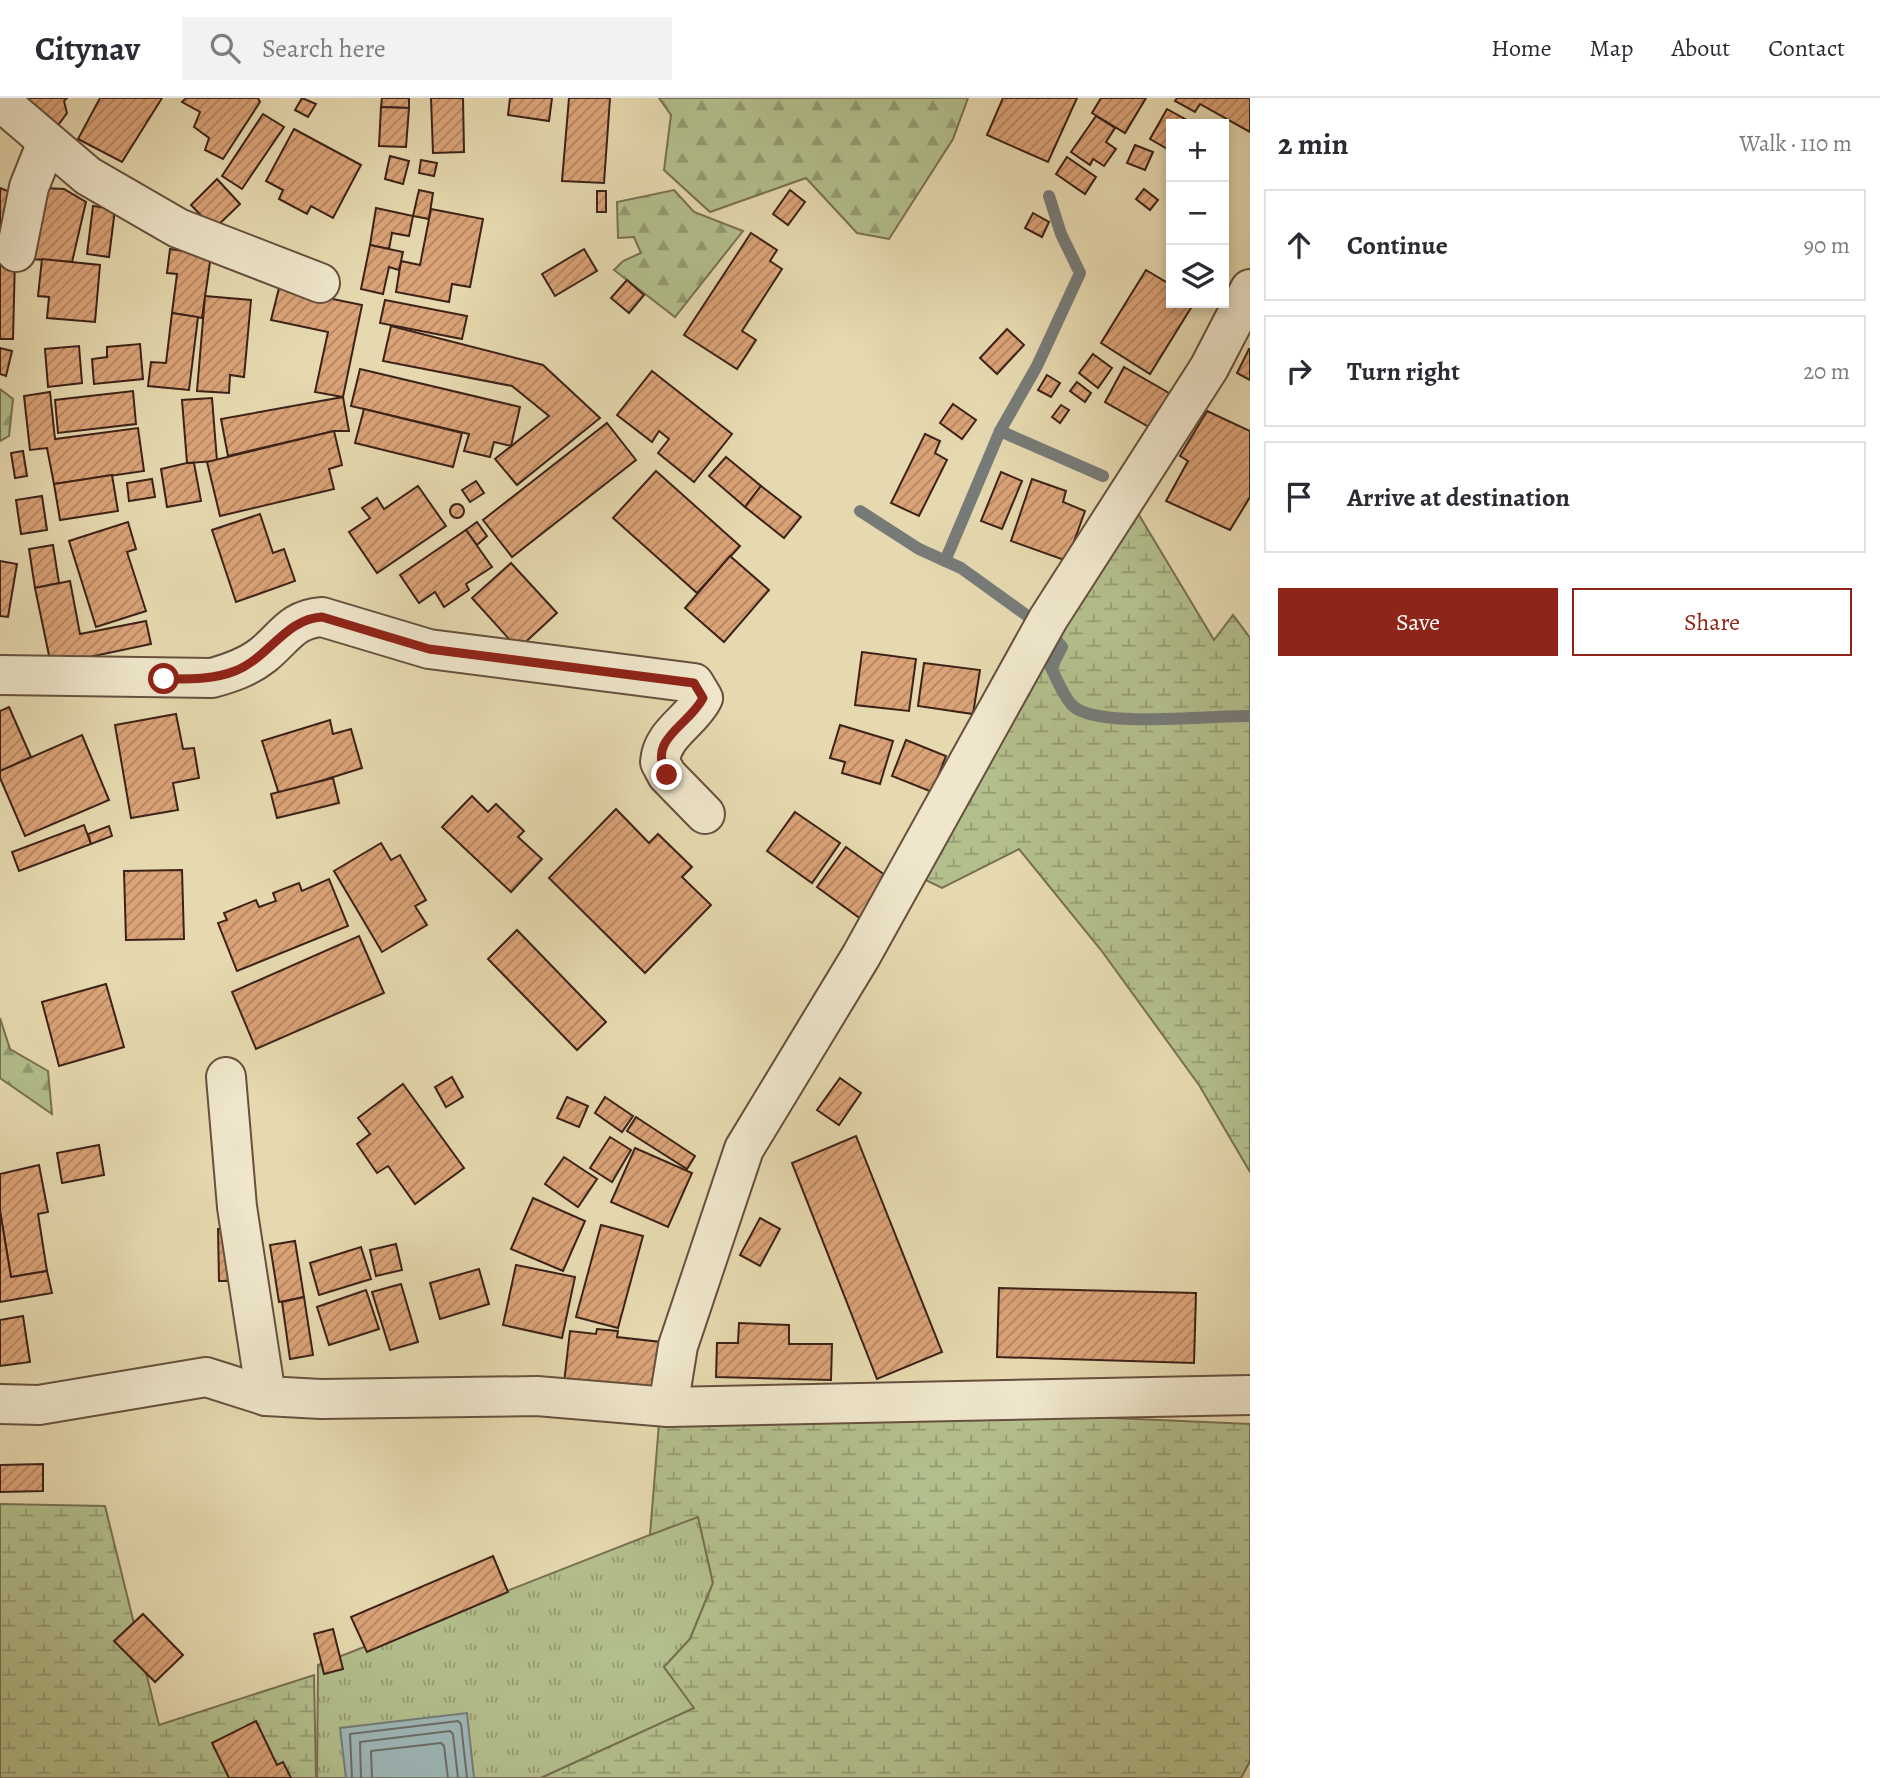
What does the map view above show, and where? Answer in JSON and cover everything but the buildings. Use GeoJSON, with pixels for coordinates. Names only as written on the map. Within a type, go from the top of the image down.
{"type":"FeatureCollection","features":[{"type":"Feature","properties":{"kind":"street"},"geometry":{"type":"LineString","coordinates":[[0,101],[88,176],[178,228],[320,283]]}},
{"type":"Feature","properties":{"kind":"street"},"geometry":{"type":"LineString","coordinates":[[16,252],[29,187],[47,142]]}},
{"type":"Feature","properties":{"kind":"street"},"geometry":{"type":"LineString","coordinates":[[668,1407],[678,1346],[744,1149],[861,956],[1048,619],[1209,368],[1250,289]]}},
{"type":"Feature","properties":{"kind":"street"},"geometry":{"type":"LineString","coordinates":[[0,675],[212,678],[237,670],[261,656],[306,618],[322,617],[429,649],[694,683],[703,698],[697,709],[665,743],[660,762],[667,775],[705,814]]}},
{"type":"Feature","properties":{"kind":"street"},"geometry":{"type":"LineString","coordinates":[[226,1077],[237,1207],[266,1396]]}},
{"type":"Feature","properties":{"kind":"street"},"geometry":{"type":"LineString","coordinates":[[0,1405],[39,1405],[206,1377],[266,1396],[537,1396],[668,1407],[1250,1395]]}},
{"type":"Feature","properties":{"kind":"green space"},"geometry":{"type":"Polygon","coordinates":[[[659,98],[968,98],[953,139],[889,239],[857,233],[806,178],[710,212],[664,170],[671,115],[659,98]]]}},
{"type":"Feature","properties":{"kind":"green space"},"geometry":{"type":"Polygon","coordinates":[[[674,190],[694,212],[743,231],[675,317],[614,270],[623,261],[641,253],[634,237],[618,238],[617,202],[674,190]]]}},
{"type":"Feature","properties":{"kind":"green space"},"geometry":{"type":"Polygon","coordinates":[[[0,389],[13,399],[9,436],[0,441],[0,389]]]}},
{"type":"Feature","properties":{"kind":"green space"},"geometry":{"type":"Polygon","coordinates":[[[1133,505],[1214,640],[1233,615],[1250,638],[1250,1172],[1199,1085],[1101,950],[1019,849],[942,888],[913,874],[1133,505]]]}},
{"type":"Feature","properties":{"kind":"green space"},"geometry":{"type":"Polygon","coordinates":[[[0,1018],[10,1049],[48,1071],[52,1114],[0,1078],[0,1018]]]}},
{"type":"Feature","properties":{"kind":"green space"},"geometry":{"type":"Polygon","coordinates":[[[661,1398],[1250,1424],[1250,1761],[1241,1778],[541,1778],[694,1708],[664,1667],[690,1639],[713,1583],[698,1517],[650,1535],[661,1398]]]}},
{"type":"Feature","properties":{"kind":"green space"},"geometry":{"type":"Polygon","coordinates":[[[0,1504],[105,1506],[159,1725],[314,1675],[316,1778],[0,1778],[0,1504]]]}},
{"type":"Feature","properties":{"kind":"green space"},"geometry":{"type":"Polygon","coordinates":[[[698,1516],[713,1583],[690,1639],[664,1667],[695,1708],[541,1778],[317,1778],[318,1665],[698,1516]]]}},
{"type":"Feature","properties":{"kind":"water"},"geometry":{"type":"Polygon","coordinates":[[[467,1713],[474,1778],[346,1778],[340,1728],[467,1713]]]}},
{"type":"Feature","properties":{"kind":"waterway"},"geometry":{"type":"LineString","coordinates":[[945,561],[1000,431],[1037,366],[1080,273],[1061,234],[1049,196]]}},
{"type":"Feature","properties":{"kind":"waterway"},"geometry":{"type":"LineString","coordinates":[[1000,431],[1103,476]]}},
{"type":"Feature","properties":{"kind":"waterway"},"geometry":{"type":"LineString","coordinates":[[860,511],[919,549],[961,568],[1029,617]]}},
{"type":"Feature","properties":{"kind":"waterway"},"geometry":{"type":"LineString","coordinates":[[1049,631],[1062,647],[1051,668],[1070,703],[1086,713],[1130,719],[1250,716]]}},
{"type":"Feature","properties":{"kind":"route"},"geometry":{"type":"LineString","coordinates":[[164,679],[212,678],[237,670],[261,656],[306,618],[322,617],[349,628],[429,649],[694,683],[700,688],[703,698],[697,709],[673,732],[660,751],[660,762],[667,775]]}}]}
